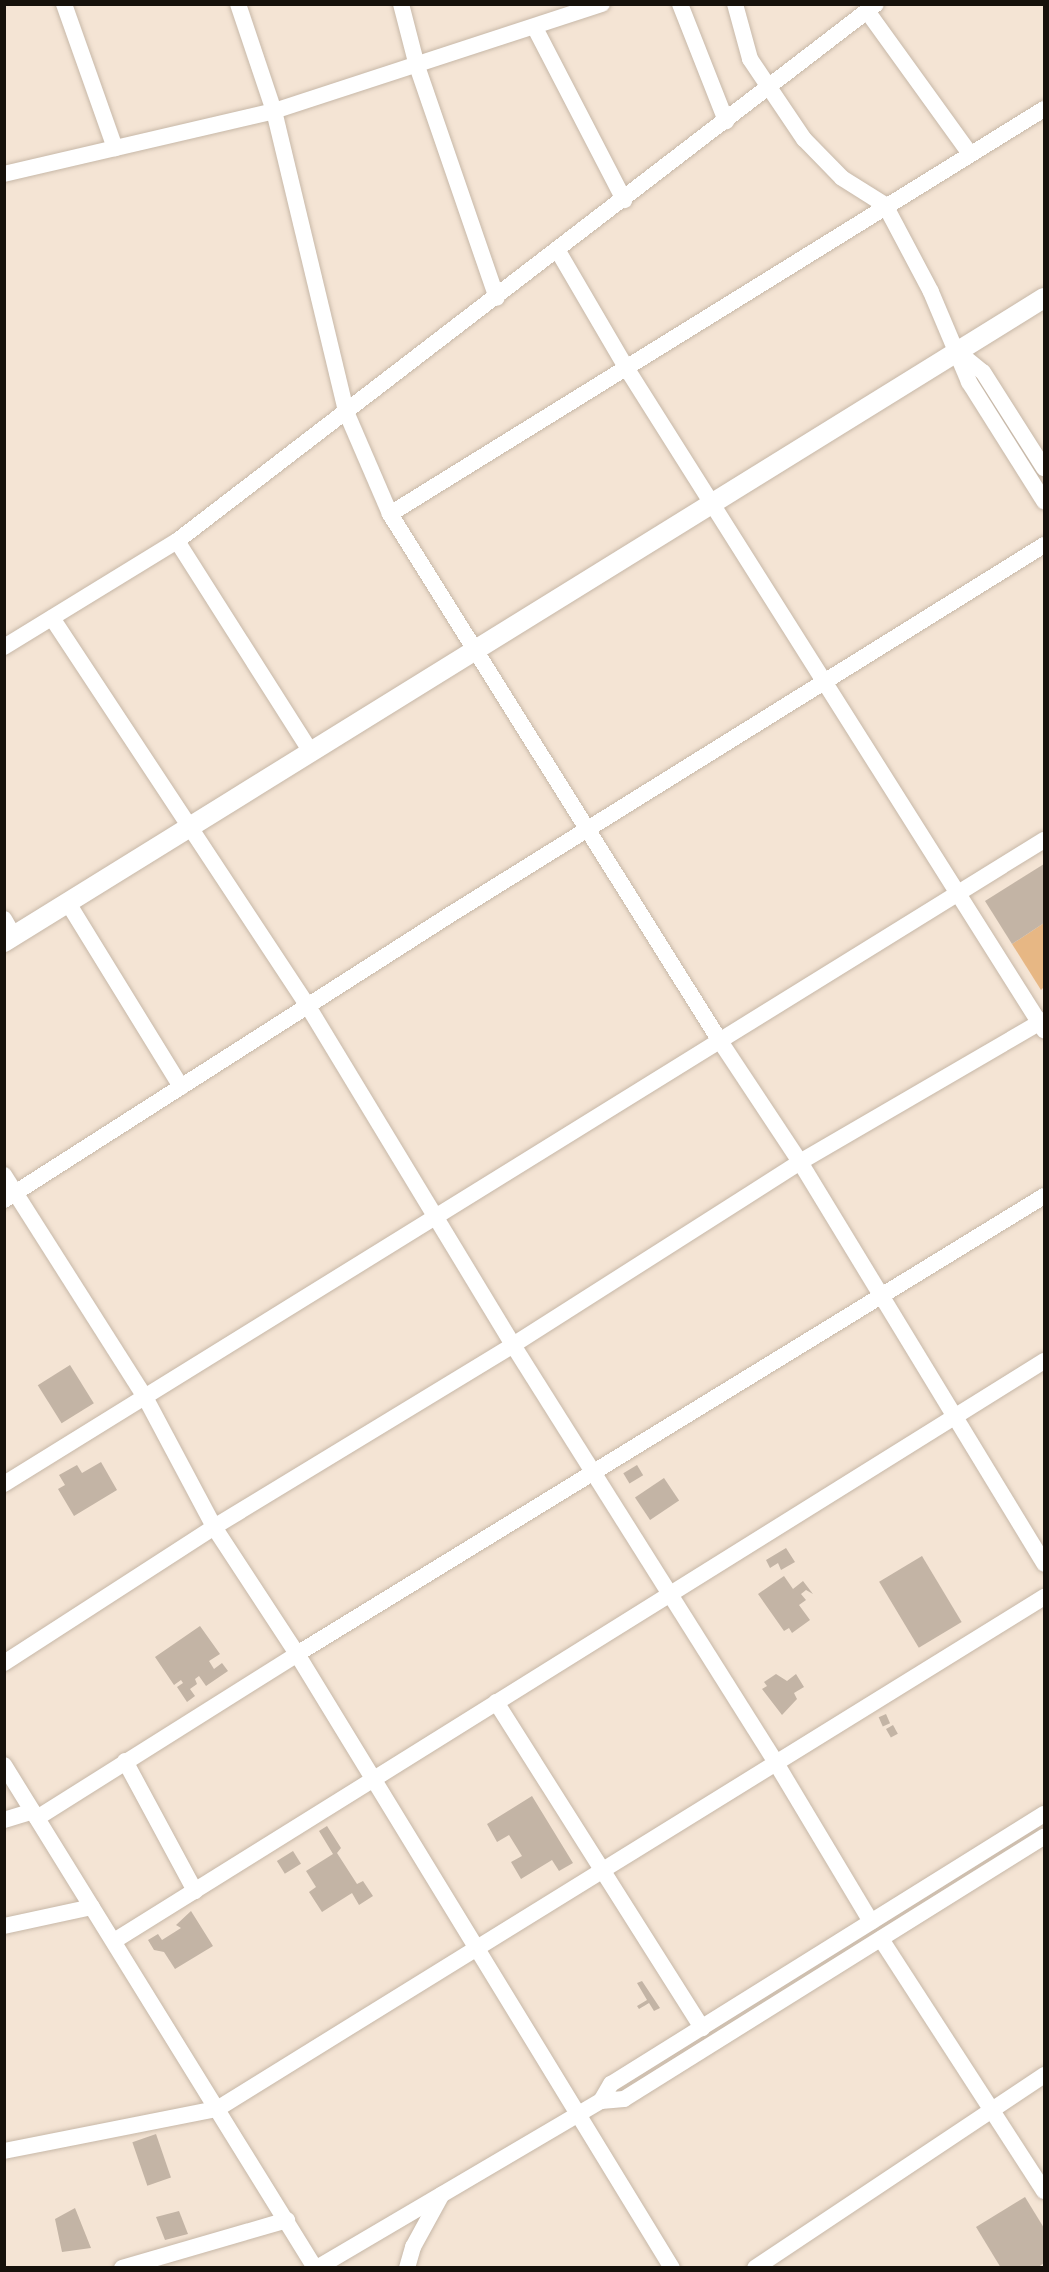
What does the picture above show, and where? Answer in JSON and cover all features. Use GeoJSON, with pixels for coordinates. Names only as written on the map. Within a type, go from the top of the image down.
{"type":"FeatureCollection","features":[{"type":"Feature","properties":{"kind":"street"},"geometry":{"type":"LineString","coordinates":[[64,4],[115,148]]}},
{"type":"Feature","properties":{"kind":"street"},"geometry":{"type":"LineString","coordinates":[[238,4],[274,111],[347,414],[390,514],[589,828],[720,1041],[800,1162],[881,1299],[1044,1564]]}},
{"type":"Feature","properties":{"kind":"street"},"geometry":{"type":"LineString","coordinates":[[401,4],[417,66],[497,298]]}},
{"type":"Feature","properties":{"kind":"street"},"geometry":{"type":"LineString","coordinates":[[4,174],[274,111],[535,28],[602,4]]}},
{"type":"Feature","properties":{"kind":"street"},"geometry":{"type":"LineString","coordinates":[[680,4],[726,121]]}},
{"type":"Feature","properties":{"kind":"street"},"geometry":{"type":"LineString","coordinates":[[735,4],[750,59],[767,89],[804,139],[842,178],[885,205],[957,352],[969,382],[1044,501]]}},
{"type":"Feature","properties":{"kind":"street"},"geometry":{"type":"LineString","coordinates":[[4,647],[177,541],[347,414],[872,8],[970,154]]}},
{"type":"Feature","properties":{"kind":"street"},"geometry":{"type":"LineString","coordinates":[[535,28],[624,200]]}},
{"type":"Feature","properties":{"kind":"street"},"geometry":{"type":"LineString","coordinates":[[390,514],[627,369],[885,205],[1044,108]]}},
{"type":"Feature","properties":{"kind":"street"},"geometry":{"type":"LineString","coordinates":[[4,1663],[214,1527],[513,1345],[800,1162],[1043,1024],[714,502],[627,369],[558,251]]}},
{"type":"Feature","properties":{"kind":"street"},"geometry":{"type":"LineString","coordinates":[[8,933],[68,903],[1044,298]]}},
{"type":"Feature","properties":{"kind":"street"},"geometry":{"type":"LineString","coordinates":[[957,352],[983,372],[1044,468]]}},
{"type":"Feature","properties":{"kind":"street"},"geometry":{"type":"LineString","coordinates":[[177,541],[311,752]]}},
{"type":"Feature","properties":{"kind":"street"},"geometry":{"type":"LineString","coordinates":[[10,1197],[589,828],[827,683],[1044,545]]}},
{"type":"Feature","properties":{"kind":"street"},"geometry":{"type":"LineString","coordinates":[[52,618],[188,828],[309,1008],[513,1345],[776,1763],[871,1922]]}},
{"type":"Feature","properties":{"kind":"street"},"geometry":{"type":"LineString","coordinates":[[4,1484],[1044,840]]}},
{"type":"Feature","properties":{"kind":"street"},"geometry":{"type":"LineString","coordinates":[[68,903],[181,1087]]}},
{"type":"Feature","properties":{"kind":"street"},"geometry":{"type":"LineString","coordinates":[[4,1175],[10,1197],[145,1397],[214,1527],[297,1654],[475,1950],[672,2268]]}},
{"type":"Feature","properties":{"kind":"street"},"geometry":{"type":"LineString","coordinates":[[4,1821],[35,1815],[125,1761],[881,1299],[1044,1196]]}},
{"type":"Feature","properties":{"kind":"street"},"geometry":{"type":"LineString","coordinates":[[114,1941],[1044,1361]]}},
{"type":"Feature","properties":{"kind":"street"},"geometry":{"type":"LineString","coordinates":[[4,2151],[218,2109],[1044,1597]]}},
{"type":"Feature","properties":{"kind":"street"},"geometry":{"type":"LineString","coordinates":[[496,1702],[702,2028]]}},
{"type":"Feature","properties":{"kind":"street"},"geometry":{"type":"LineString","coordinates":[[125,1761],[195,1892]]}},
{"type":"Feature","properties":{"kind":"street"},"geometry":{"type":"LineString","coordinates":[[4,1766],[316,2268],[601,2101],[624,2099],[1044,1837]]}},
{"type":"Feature","properties":{"kind":"street"},"geometry":{"type":"LineString","coordinates":[[601,2101],[611,2084],[1044,1815]]}},
{"type":"Feature","properties":{"kind":"street"},"geometry":{"type":"LineString","coordinates":[[4,1926],[92,1907]]}},
{"type":"Feature","properties":{"kind":"street"},"geometry":{"type":"LineString","coordinates":[[881,1939],[995,2109],[1044,2191]]}},
{"type":"Feature","properties":{"kind":"street"},"geometry":{"type":"LineString","coordinates":[[755,2268],[1044,2075]]}},
{"type":"Feature","properties":{"kind":"street"},"geometry":{"type":"LineString","coordinates":[[407,2268],[413,2247],[443,2194]]}},
{"type":"Feature","properties":{"kind":"street"},"geometry":{"type":"LineString","coordinates":[[122,2268],[287,2220]]}},
{"type":"Feature","properties":{"kind":"shaded area"},"geometry":{"type":"Polygon","coordinates":[[[1044,923],[1044,987],[1041,990],[1012,944],[1044,923]]]}},
{"type":"Feature","properties":{"kind":"building"},"geometry":{"type":"Polygon","coordinates":[[[1044,864],[1044,923],[1012,944],[985,901],[1044,864]]]}},
{"type":"Feature","properties":{"kind":"building"},"geometry":{"type":"Polygon","coordinates":[[[70,1365],[94,1403],[62,1423],[38,1385],[70,1365]]]}},
{"type":"Feature","properties":{"kind":"building"},"geometry":{"type":"Polygon","coordinates":[[[101,1462],[117,1490],[74,1516],[58,1489],[65,1485],[59,1475],[77,1465],[82,1473],[101,1462]]]}},
{"type":"Feature","properties":{"kind":"building"},"geometry":{"type":"Polygon","coordinates":[[[637,1465],[643,1475],[629,1484],[623,1473],[637,1465]]]}},
{"type":"Feature","properties":{"kind":"building"},"geometry":{"type":"Polygon","coordinates":[[[664,1478],[679,1500],[650,1520],[635,1498],[664,1478]]]}},
{"type":"Feature","properties":{"kind":"building"},"geometry":{"type":"Polygon","coordinates":[[[786,1548],[795,1562],[781,1570],[778,1563],[770,1568],[766,1560],[786,1548]]]}},
{"type":"Feature","properties":{"kind":"building"},"geometry":{"type":"Polygon","coordinates":[[[922,1556],[962,1622],[919,1648],[879,1582],[922,1556]]]}},
{"type":"Feature","properties":{"kind":"building"},"geometry":{"type":"Polygon","coordinates":[[[784,1576],[793,1589],[803,1581],[813,1594],[806,1590],[801,1594],[806,1600],[799,1605],[810,1620],[792,1633],[789,1628],[784,1631],[758,1594],[784,1576]]]}},
{"type":"Feature","properties":{"kind":"building"},"geometry":{"type":"Polygon","coordinates":[[[200,1626],[220,1654],[209,1661],[214,1669],[222,1663],[228,1671],[206,1686],[199,1676],[195,1679],[197,1684],[190,1689],[195,1696],[187,1702],[177,1687],[183,1683],[181,1680],[174,1685],[155,1657],[200,1626]]]}},
{"type":"Feature","properties":{"kind":"building"},"geometry":{"type":"Polygon","coordinates":[[[776,1674],[787,1681],[796,1674],[804,1687],[794,1693],[797,1699],[782,1715],[762,1689],[767,1686],[764,1682],[776,1674]]]}},
{"type":"Feature","properties":{"kind":"building"},"geometry":{"type":"Polygon","coordinates":[[[886,1714],[890,1723],[883,1726],[879,1717],[886,1714]]]}},
{"type":"Feature","properties":{"kind":"building"},"geometry":{"type":"Polygon","coordinates":[[[893,1725],[898,1734],[891,1738],[886,1729],[893,1725]]]}},
{"type":"Feature","properties":{"kind":"building"},"geometry":{"type":"Polygon","coordinates":[[[532,1796],[573,1863],[559,1871],[552,1860],[521,1879],[511,1862],[522,1856],[509,1835],[497,1842],[487,1824],[532,1796]]]}},
{"type":"Feature","properties":{"kind":"building"},"geometry":{"type":"Polygon","coordinates":[[[327,1826],[341,1848],[337,1853],[357,1884],[363,1881],[373,1896],[359,1905],[352,1893],[322,1912],[309,1892],[316,1887],[306,1871],[333,1854],[319,1831],[327,1826]]]}},
{"type":"Feature","properties":{"kind":"building"},"geometry":{"type":"Polygon","coordinates":[[[293,1851],[301,1864],[285,1874],[277,1861],[293,1851]]]}},
{"type":"Feature","properties":{"kind":"building"},"geometry":{"type":"Polygon","coordinates":[[[191,1911],[213,1946],[175,1969],[164,1952],[154,1950],[148,1940],[158,1934],[162,1940],[181,1928],[176,1925],[191,1911]]]}},
{"type":"Feature","properties":{"kind":"building"},"geometry":{"type":"Polygon","coordinates":[[[642,1981],[660,2008],[654,2011],[649,2003],[639,2009],[637,2006],[647,2000],[637,1983],[642,1981]]]}},
{"type":"Feature","properties":{"kind":"building"},"geometry":{"type":"Polygon","coordinates":[[[156,2134],[171,2177],[147,2186],[132,2142],[156,2134]]]}},
{"type":"Feature","properties":{"kind":"building"},"geometry":{"type":"Polygon","coordinates":[[[1025,2197],[1044,2228],[1044,2263],[1037,2268],[1001,2268],[976,2227],[1025,2197]]]}},
{"type":"Feature","properties":{"kind":"building"},"geometry":{"type":"Polygon","coordinates":[[[75,2208],[91,2248],[62,2252],[55,2219],[75,2208]]]}},
{"type":"Feature","properties":{"kind":"building"},"geometry":{"type":"Polygon","coordinates":[[[179,2211],[188,2234],[165,2240],[156,2217],[179,2211]]]}}]}
